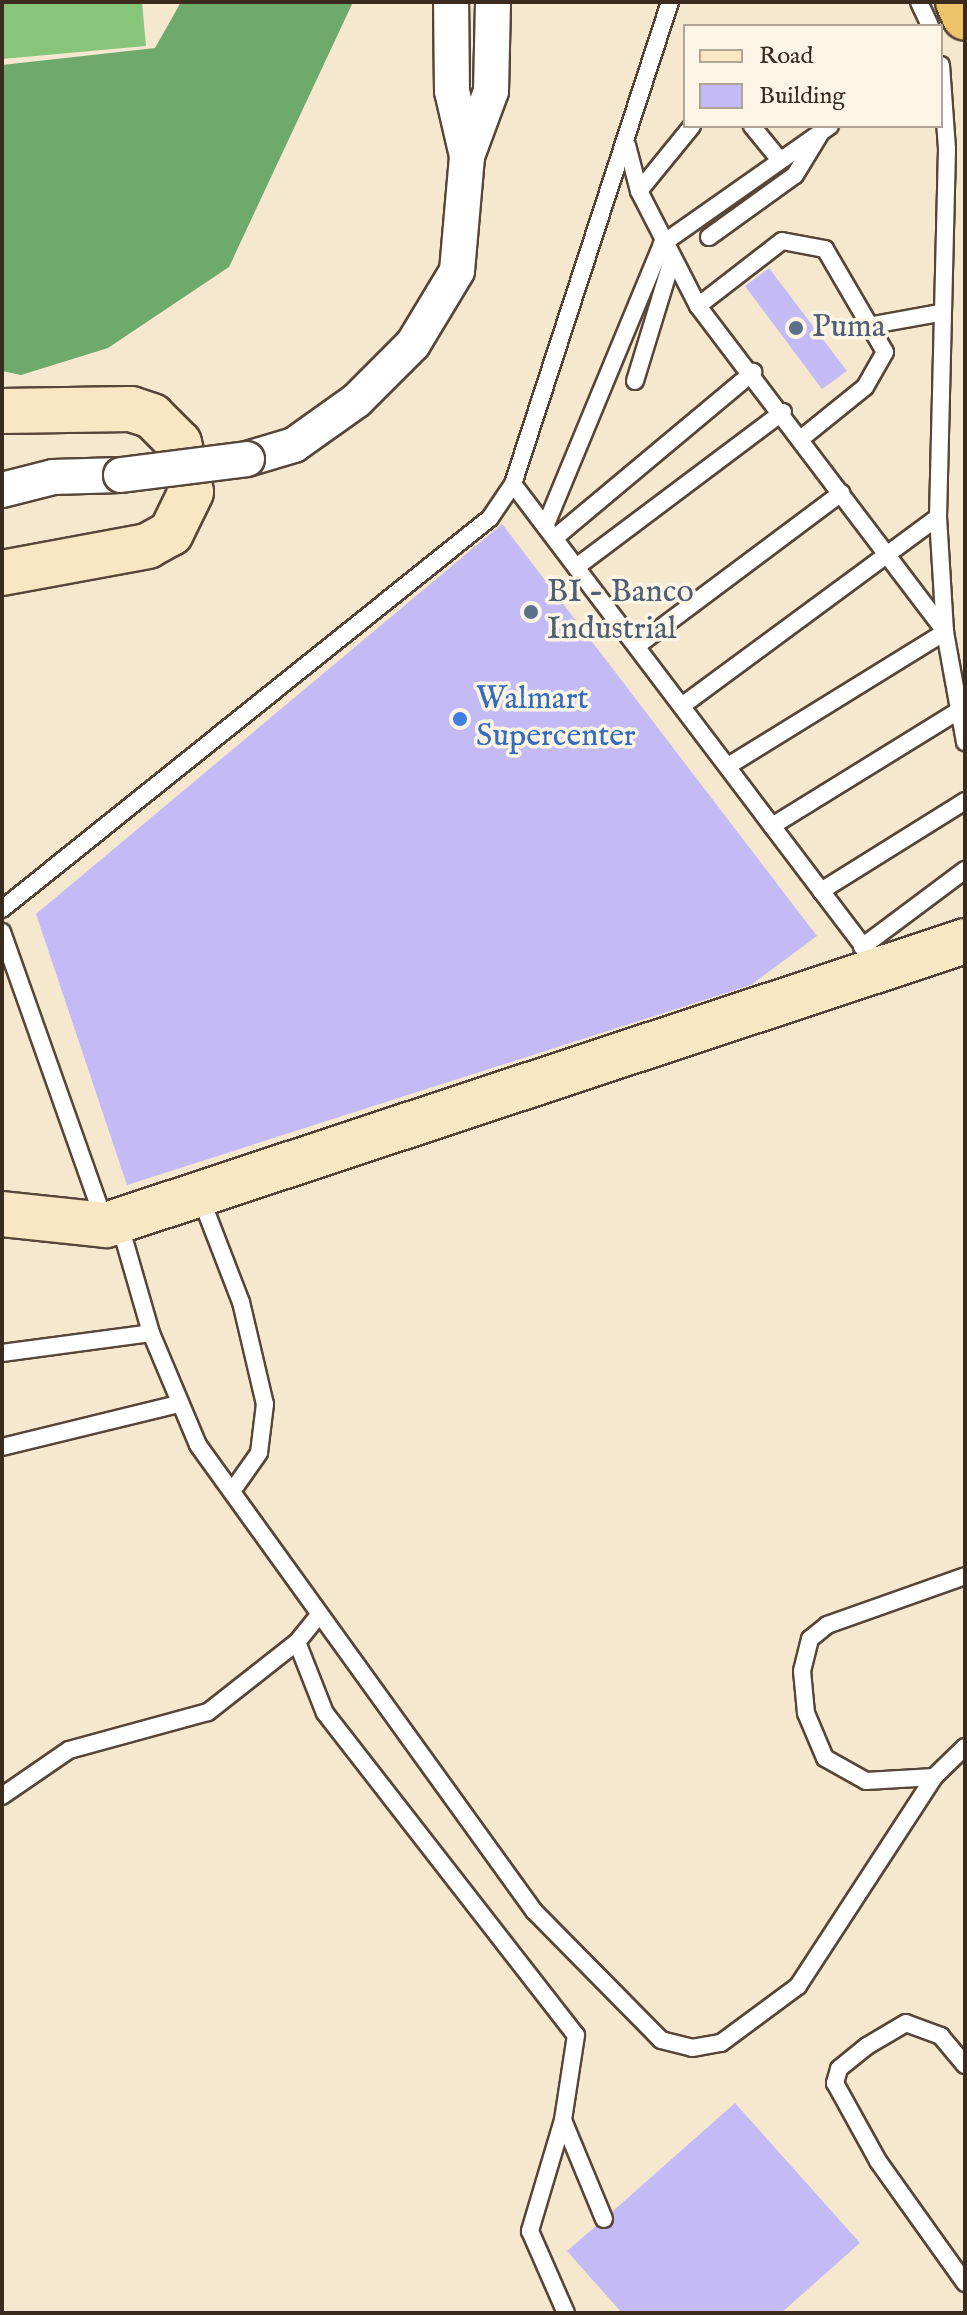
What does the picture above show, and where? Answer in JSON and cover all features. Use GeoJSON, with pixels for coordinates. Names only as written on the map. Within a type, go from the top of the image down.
{"type":"FeatureCollection","features":[{"type":"Feature","properties":{"kind":"highway"},"geometry":{"type":"LineString","coordinates":[[958,2],[965,18]]}},
{"type":"Feature","properties":{"kind":"street"},"geometry":{"type":"LineString","coordinates":[[451,2],[452,91],[467,156]]}},
{"type":"Feature","properties":{"kind":"street"},"geometry":{"type":"LineString","coordinates":[[2,490],[53,477],[121,475],[247,459],[294,445],[357,400],[437,312],[457,271],[467,156],[491,91],[493,2]]}},
{"type":"Feature","properties":{"kind":"street"},"geometry":{"type":"LineString","coordinates":[[2,411],[131,409],[152,416],[179,443],[191,492],[171,533],[148,546],[2,573]]}},
{"type":"Feature","properties":{"kind":"street"},"geometry":{"type":"LineString","coordinates":[[2,1214],[113,1223],[200,1196],[873,960],[965,941]]}},
{"type":"Feature","properties":{"kind":"lane"},"geometry":{"type":"LineString","coordinates":[[2,909],[490,518],[513,484],[627,145],[670,2]]}},
{"type":"Feature","properties":{"kind":"lane"},"geometry":{"type":"LineString","coordinates":[[919,2],[929,24]]}},
{"type":"Feature","properties":{"kind":"lane"},"geometry":{"type":"LineString","coordinates":[[943,93],[947,149],[940,313],[938,517],[945,632],[965,742]]}},
{"type":"Feature","properties":{"kind":"lane"},"geometry":{"type":"LineString","coordinates":[[639,191],[690,128]]}},
{"type":"Feature","properties":{"kind":"lane"},"geometry":{"type":"LineString","coordinates":[[754,128],[779,159]]}},
{"type":"Feature","properties":{"kind":"lane"},"geometry":{"type":"LineString","coordinates":[[552,529],[662,244],[826,128]]}},
{"type":"Feature","properties":{"kind":"lane"},"geometry":{"type":"LineString","coordinates":[[709,237],[795,175],[826,128]]}},
{"type":"Feature","properties":{"kind":"lane"},"geometry":{"type":"LineString","coordinates":[[627,145],[639,191],[662,244],[698,306],[753,372],[841,493],[888,549],[945,632]]}},
{"type":"Feature","properties":{"kind":"lane"},"geometry":{"type":"LineString","coordinates":[[698,306],[782,241],[800,239],[825,249],[873,325],[882,361],[865,387],[803,437]]}},
{"type":"Feature","properties":{"kind":"lane"},"geometry":{"type":"LineString","coordinates":[[635,381],[672,260]]}},
{"type":"Feature","properties":{"kind":"lane"},"geometry":{"type":"LineString","coordinates":[[873,325],[940,313]]}},
{"type":"Feature","properties":{"kind":"lane"},"geometry":{"type":"LineString","coordinates":[[552,529],[753,372]]}},
{"type":"Feature","properties":{"kind":"lane"},"geometry":{"type":"LineString","coordinates":[[579,565],[783,412]]}},
{"type":"Feature","properties":{"kind":"lane"},"geometry":{"type":"LineString","coordinates":[[513,484],[552,529],[873,960],[965,870]]}},
{"type":"Feature","properties":{"kind":"lane"},"geometry":{"type":"LineString","coordinates":[[638,645],[841,493]]}},
{"type":"Feature","properties":{"kind":"lane"},"geometry":{"type":"LineString","coordinates":[[683,705],[888,549],[938,517]]}},
{"type":"Feature","properties":{"kind":"lane"},"geometry":{"type":"LineString","coordinates":[[728,766],[945,632]]}},
{"type":"Feature","properties":{"kind":"lane"},"geometry":{"type":"LineString","coordinates":[[772,826],[958,711]]}},
{"type":"Feature","properties":{"kind":"lane"},"geometry":{"type":"LineString","coordinates":[[821,891],[965,801]]}},
{"type":"Feature","properties":{"kind":"lane"},"geometry":{"type":"LineString","coordinates":[[2,932],[113,1223],[151,1333],[198,1445],[235,1487],[319,1615],[534,1911],[661,2040],[692,2048],[721,2043],[798,1986],[934,1777],[965,1747]]}},
{"type":"Feature","properties":{"kind":"lane"},"geometry":{"type":"LineString","coordinates":[[200,1196],[245,1315],[265,1404],[259,1453],[235,1487]]}},
{"type":"Feature","properties":{"kind":"lane"},"geometry":{"type":"LineString","coordinates":[[2,1353],[151,1333]]}},
{"type":"Feature","properties":{"kind":"lane"},"geometry":{"type":"LineString","coordinates":[[2,1447],[179,1404]]}},
{"type":"Feature","properties":{"kind":"lane"},"geometry":{"type":"LineString","coordinates":[[934,1777],[866,1781],[825,1758],[806,1713],[802,1671],[810,1639],[827,1625],[965,1576]]}},
{"type":"Feature","properties":{"kind":"lane"},"geometry":{"type":"LineString","coordinates":[[2,1796],[69,1750],[208,1712],[297,1642],[319,1615]]}},
{"type":"Feature","properties":{"kind":"lane"},"geometry":{"type":"LineString","coordinates":[[297,1642],[325,1713],[576,2035],[563,2120],[530,2231],[566,2313]]}},
{"type":"Feature","properties":{"kind":"lane"},"geometry":{"type":"LineString","coordinates":[[965,2065],[941,2036],[906,2023],[867,2046],[839,2069],[835,2083],[878,2161],[965,2283]]}},
{"type":"Feature","properties":{"kind":"lane"},"geometry":{"type":"LineString","coordinates":[[563,2120],[604,2219]]}},
{"type":"Feature","properties":{"kind":"green space"},"geometry":{"type":"Polygon","coordinates":[[[2,2],[142,2],[146,46],[2,59],[2,2]]]}},
{"type":"Feature","properties":{"kind":"green space"},"geometry":{"type":"Polygon","coordinates":[[[181,2],[353,2],[229,267],[108,348],[21,375],[2,371],[2,65],[155,48],[181,2]]]}},
{"type":"Feature","properties":{"kind":"building","name":"Puma"},"geometry":{"type":"Polygon","coordinates":[[[769,268],[847,371],[822,389],[745,286],[769,268]]]}},
{"type":"Feature","properties":{"kind":"building","name":"Walmart Supercenter"},"geometry":{"type":"Polygon","coordinates":[[[502,524],[817,936],[751,985],[127,1185],[36,914],[502,524]]]}},
{"type":"Feature","properties":{"kind":"building"},"geometry":{"type":"Polygon","coordinates":[[[735,2103],[860,2243],[781,2313],[622,2313],[567,2251],[596,2226],[612,2226],[613,2211],[735,2103]]]}},
{"type":"Feature","properties":{"kind":"place","name":"Puma"},"geometry":{"type":"Point","coordinates":[796,328]}},
{"type":"Feature","properties":{"kind":"place","name":"BI - Banco Industrial"},"geometry":{"type":"Point","coordinates":[531,612]}},
{"type":"Feature","properties":{"kind":"place","name":"Walmart Supercenter"},"geometry":{"type":"Point","coordinates":[460,719]}}]}
